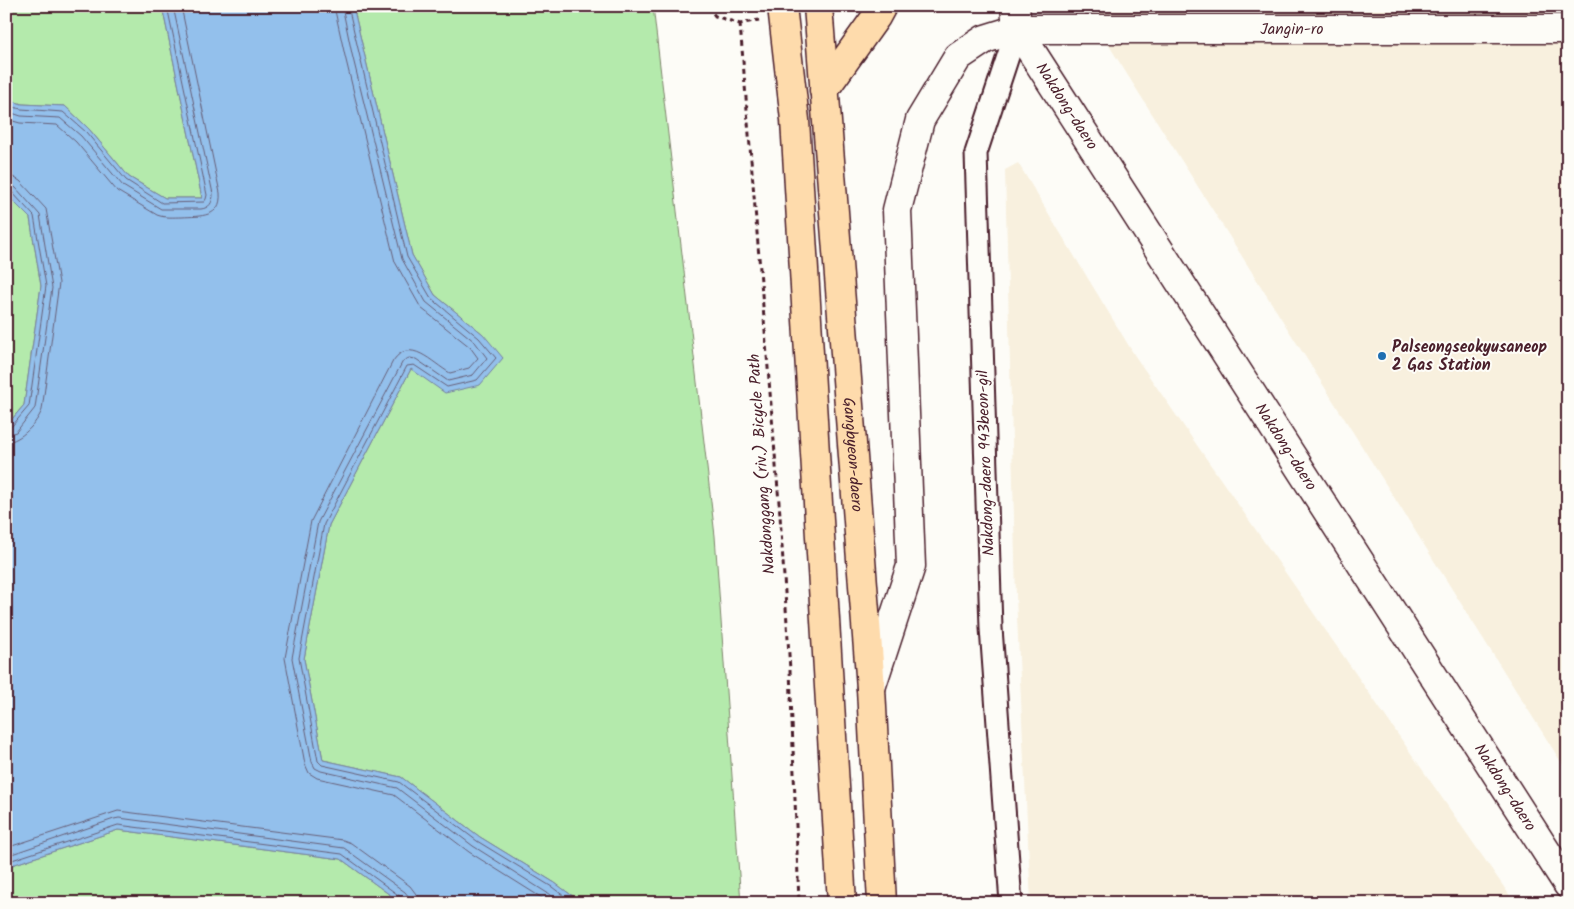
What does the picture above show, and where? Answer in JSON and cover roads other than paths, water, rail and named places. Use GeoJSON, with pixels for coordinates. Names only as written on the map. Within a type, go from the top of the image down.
{"type":"FeatureCollection","features":[{"type":"Feature","properties":{"kind":"highway"},"geometry":{"type":"LineString","coordinates":[[782,6],[795,120],[842,903]]}},
{"type":"Feature","properties":{"kind":"highway","name":"Gangbyeon-daero"},"geometry":{"type":"LineString","coordinates":[[818,6],[871,688],[882,903]]}},
{"type":"Feature","properties":{"kind":"highway"},"geometry":{"type":"LineString","coordinates":[[824,90],[882,6]]}},
{"type":"Feature","properties":{"kind":"main road","name":"Jangin-ro"},"geometry":{"type":"LineString","coordinates":[[871,688],[911,566],[897,210],[920,120],[958,57],[1016,18],[1568,29]]}},
{"type":"Feature","properties":{"kind":"main road","name":"Nakdong-daero"},"geometry":{"type":"LineString","coordinates":[[1016,18],[1568,885]]}},
{"type":"Feature","properties":{"kind":"street","name":"Nakdong-daero 943beon-gil"},"geometry":{"type":"LineString","coordinates":[[1011,903],[991,628],[976,153],[1016,18]]}},
{"type":"Feature","properties":{"kind":"water"},"geometry":{"type":"Polygon","coordinates":[[[162,6],[353,6],[412,255],[435,295],[483,334],[503,358],[480,385],[445,393],[411,369],[329,525],[304,659],[323,760],[401,777],[480,837],[555,883],[582,903],[401,903],[341,859],[118,830],[6,867],[6,426],[24,405],[41,286],[30,218],[6,194],[6,99],[22,104],[65,106],[89,129],[129,177],[165,198],[202,198],[162,6]]]}},
{"type":"Feature","properties":{"kind":"place","name":"Palseongseokyusaneop 2 Gas Station"},"geometry":{"type":"Point","coordinates":[1382,356]}}]}
